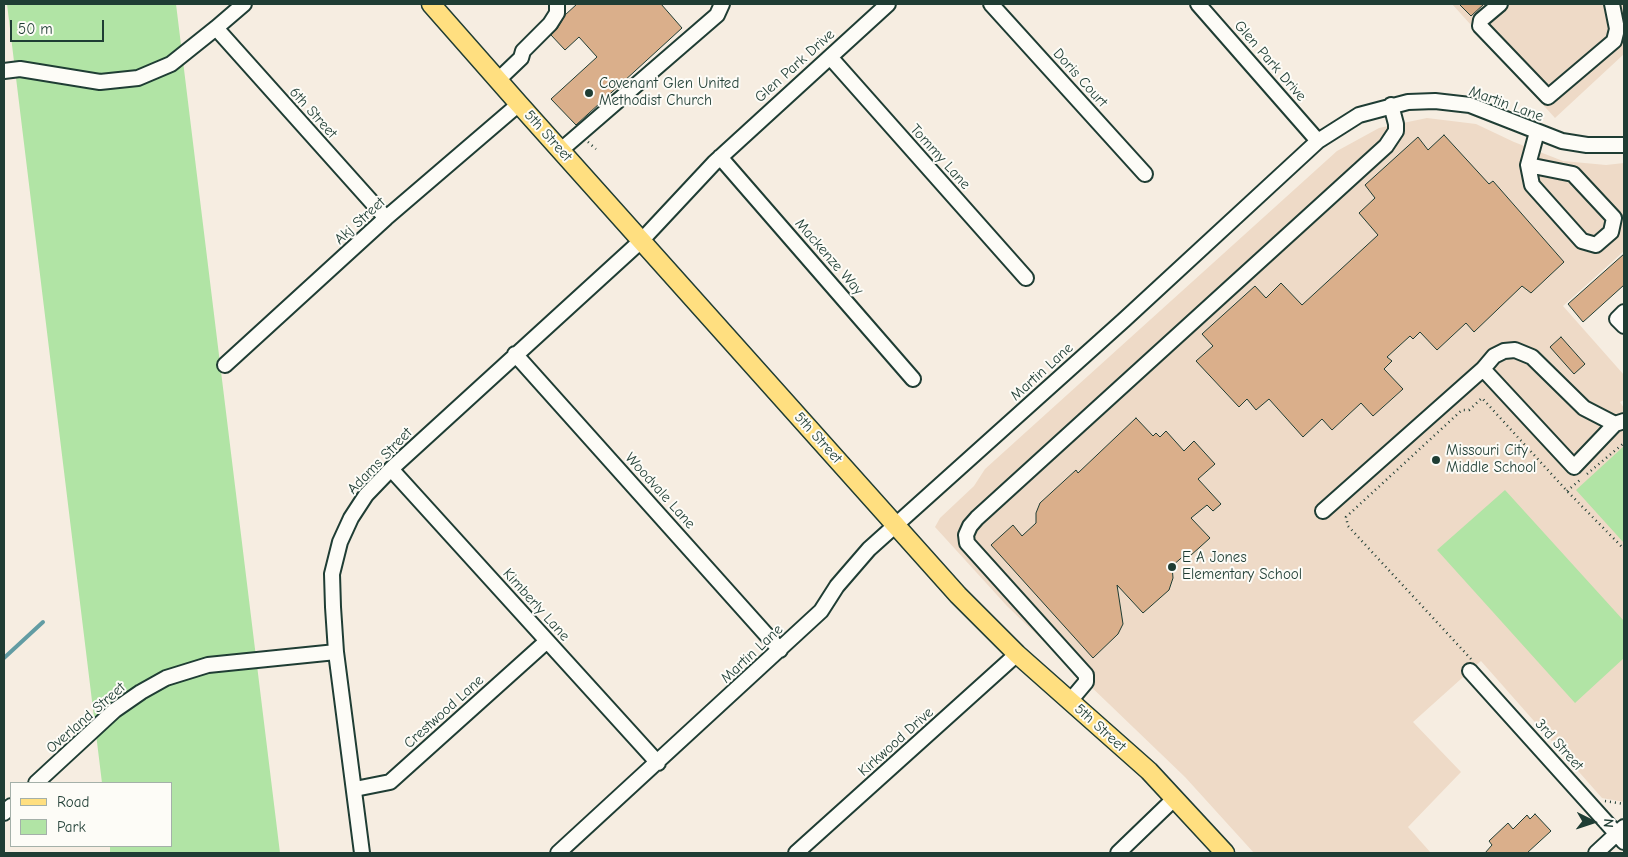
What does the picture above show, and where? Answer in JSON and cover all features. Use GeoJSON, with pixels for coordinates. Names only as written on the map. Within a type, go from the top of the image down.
{"type":"FeatureCollection","features":[{"type":"Feature","properties":{"kind":"main road","name":"5th Street"},"geometry":{"type":"LineString","coordinates":[[431,4],[958,594],[1017,654],[1149,771],[1225,853]]}},
{"type":"Feature","properties":{"kind":"street"},"geometry":{"type":"LineString","coordinates":[[4,71],[20,69],[100,82],[138,78],[170,64],[244,4]]}},
{"type":"Feature","properties":{"kind":"street"},"geometry":{"type":"LineString","coordinates":[[498,80],[521,58],[523,51],[550,24],[557,12],[557,4]]}},
{"type":"Feature","properties":{"kind":"street"},"geometry":{"type":"LineString","coordinates":[[561,150],[717,15],[722,4]]}},
{"type":"Feature","properties":{"kind":"street","name":"Glen Park Drive"},"geometry":{"type":"LineString","coordinates":[[642,240],[720,157],[888,4]]}},
{"type":"Feature","properties":{"kind":"street","name":"Doris Court"},"geometry":{"type":"LineString","coordinates":[[991,4],[1145,174]]}},
{"type":"Feature","properties":{"kind":"street","name":"Glen Park Drive"},"geometry":{"type":"LineString","coordinates":[[1198,4],[1318,140]]}},
{"type":"Feature","properties":{"kind":"street"},"geometry":{"type":"LineString","coordinates":[[1500,4],[1481,20],[1480,26],[1548,97],[1614,41],[1621,28],[1612,4]]}},
{"type":"Feature","properties":{"kind":"street","name":"6th Street"},"geometry":{"type":"LineString","coordinates":[[216,28],[386,218]]}},
{"type":"Feature","properties":{"kind":"street","name":"Tommy Lane"},"geometry":{"type":"LineString","coordinates":[[830,57],[1026,278]]}},
{"type":"Feature","properties":{"kind":"street","name":"Martin Lane"},"geometry":{"type":"LineString","coordinates":[[558,853],[821,611],[838,586],[869,549],[897,526],[1131,314],[1318,140],[1359,115],[1408,102],[1435,101],[1470,105],[1562,141],[1587,145],[1624,145]]}},
{"type":"Feature","properties":{"kind":"street","name":"Akj Street"},"geometry":{"type":"LineString","coordinates":[[225,365],[386,218],[519,104]]}},
{"type":"Feature","properties":{"kind":"street"},"geometry":{"type":"LineString","coordinates":[[1070,701],[1086,682],[1086,675],[968,543],[966,534],[970,526],[976,518],[1386,146],[1396,131],[1391,106]]}},
{"type":"Feature","properties":{"kind":"street"},"geometry":{"type":"LineString","coordinates":[[1528,165],[1573,174],[1614,218],[1612,232],[1596,245],[1582,241],[1532,185],[1528,165],[1537,132]]}},
{"type":"Feature","properties":{"kind":"street","name":"Mackenze Way"},"geometry":{"type":"LineString","coordinates":[[720,157],[913,379]]}},
{"type":"Feature","properties":{"kind":"street","name":"Adams Street"},"geometry":{"type":"LineString","coordinates":[[362,853],[336,652],[332,574],[340,542],[351,518],[366,495],[391,469],[642,240]]}},
{"type":"Feature","properties":{"kind":"street"},"geometry":{"type":"LineString","coordinates":[[1624,312],[1617,319],[1624,326]]}},
{"type":"Feature","properties":{"kind":"street"},"geometry":{"type":"LineString","coordinates":[[1323,511],[1483,369],[1494,356],[1504,352],[1515,350],[1532,357],[1584,408],[1620,422],[1574,467],[1483,369]]}},
{"type":"Feature","properties":{"kind":"street","name":"Woodvale Lane"},"geometry":{"type":"LineString","coordinates":[[516,354],[780,650]]}},
{"type":"Feature","properties":{"kind":"street","name":"Kimberly Lane"},"geometry":{"type":"LineString","coordinates":[[391,469],[658,763]]}},
{"type":"Feature","properties":{"kind":"street","name":"Crestwood Lane"},"geometry":{"type":"LineString","coordinates":[[355,790],[390,782],[547,641]]}},
{"type":"Feature","properties":{"kind":"street","name":"Overland Street"},"geometry":{"type":"LineString","coordinates":[[37,782],[115,710],[166,678],[208,665],[336,652]]}},
{"type":"Feature","properties":{"kind":"street","name":"Kirkwood Drive"},"geometry":{"type":"LineString","coordinates":[[796,853],[1017,654]]}},
{"type":"Feature","properties":{"kind":"street","name":"3rd Street"},"geometry":{"type":"LineString","coordinates":[[1470,671],[1622,834]]}},
{"type":"Feature","properties":{"kind":"street"},"geometry":{"type":"LineString","coordinates":[[1118,853],[1175,798]]}},
{"type":"Feature","properties":{"kind":"street"},"geometry":{"type":"LineString","coordinates":[[1596,853],[1622,834]]}},
{"type":"Feature","properties":{"kind":"path"},"geometry":{"type":"LineString","coordinates":[[1346,517],[1462,410],[1469,410],[1482,398],[1567,491],[1624,549]]}},
{"type":"Feature","properties":{"kind":"path"},"geometry":{"type":"LineString","coordinates":[[1567,491],[1624,442]]}},
{"type":"Feature","properties":{"kind":"shaded area"},"geometry":{"type":"Polygon","coordinates":[[[1452,4],[1624,4],[1624,54],[1555,118],[1452,4]]]}},
{"type":"Feature","properties":{"kind":"shaded area"},"geometry":{"type":"Polygon","coordinates":[[[1427,118],[1476,124],[1514,142],[1563,161],[1606,165],[1624,163],[1624,251],[1563,306],[1624,375],[1624,400],[1620,402],[1624,408],[1624,802],[1602,798],[1481,661],[1413,722],[1461,772],[1408,827],[1431,853],[1254,853],[1185,777],[1007,606],[935,527],[940,518],[974,486],[985,469],[1337,151],[1379,128],[1427,118]]]}},
{"type":"Feature","properties":{"kind":"green space"},"geometry":{"type":"Polygon","coordinates":[[[7,4],[176,4],[280,853],[110,853],[110,847],[172,847],[172,782],[102,782],[7,4]]]}},
{"type":"Feature","properties":{"kind":"green space"},"geometry":{"type":"Polygon","coordinates":[[[1624,446],[1624,543],[1576,490],[1624,446]]]}},
{"type":"Feature","properties":{"kind":"green space"},"geometry":{"type":"Polygon","coordinates":[[[1505,490],[1624,621],[1624,658],[1575,703],[1437,550],[1505,490]]]}},
{"type":"Feature","properties":{"kind":"building"},"geometry":{"type":"Polygon","coordinates":[[[577,4],[661,4],[682,28],[576,125],[551,99],[597,57],[579,37],[565,50],[551,35],[565,15],[577,4]]]}},
{"type":"Feature","properties":{"kind":"building"},"geometry":{"type":"Polygon","coordinates":[[[1459,4],[1484,4],[1471,16],[1459,4]]]}},
{"type":"Feature","properties":{"kind":"building"},"geometry":{"type":"Polygon","coordinates":[[[1444,135],[1489,184],[1493,181],[1564,262],[1531,293],[1522,286],[1474,332],[1466,323],[1437,350],[1420,332],[1413,339],[1410,336],[1387,357],[1392,361],[1384,369],[1403,389],[1373,416],[1361,403],[1332,430],[1322,419],[1303,437],[1269,399],[1256,410],[1247,399],[1239,407],[1196,361],[1213,346],[1202,334],[1255,286],[1266,298],[1281,283],[1302,305],[1378,235],[1359,213],[1375,198],[1365,185],[1418,137],[1428,150],[1444,135]]]}},
{"type":"Feature","properties":{"kind":"building"},"geometry":{"type":"Polygon","coordinates":[[[1624,254],[1624,285],[1583,322],[1568,304],[1624,254]]]}},
{"type":"Feature","properties":{"kind":"building"},"geometry":{"type":"Polygon","coordinates":[[[1561,337],[1585,364],[1574,374],[1550,347],[1561,337]]]}},
{"type":"Feature","properties":{"kind":"building"},"geometry":{"type":"Polygon","coordinates":[[[1136,418],[1153,436],[1156,433],[1160,437],[1166,431],[1184,451],[1194,441],[1215,464],[1198,479],[1221,504],[1213,511],[1207,505],[1191,518],[1210,538],[1190,556],[1187,553],[1172,566],[1173,578],[1169,590],[1143,613],[1117,585],[1123,624],[1118,634],[1093,658],[991,545],[1013,525],[1022,536],[1036,523],[1036,513],[1040,503],[1076,470],[1078,473],[1136,418]]]}},
{"type":"Feature","properties":{"kind":"building"},"geometry":{"type":"Polygon","coordinates":[[[1535,814],[1551,831],[1527,853],[1485,853],[1492,845],[1489,841],[1508,823],[1513,829],[1527,815],[1530,819],[1535,814]]]}},
{"type":"Feature","properties":{"kind":"waterway"},"geometry":{"type":"LineString","coordinates":[[4,658],[43,622]]}},
{"type":"Feature","properties":{"kind":"place","name":"Covenant Glen United Methodist Church"},"geometry":{"type":"Point","coordinates":[589,93]}},
{"type":"Feature","properties":{"kind":"place","name":"Missouri City Middle School"},"geometry":{"type":"Point","coordinates":[1436,460]}},
{"type":"Feature","properties":{"kind":"place","name":"E A Jones Elementary School"},"geometry":{"type":"Point","coordinates":[1172,567]}}]}
